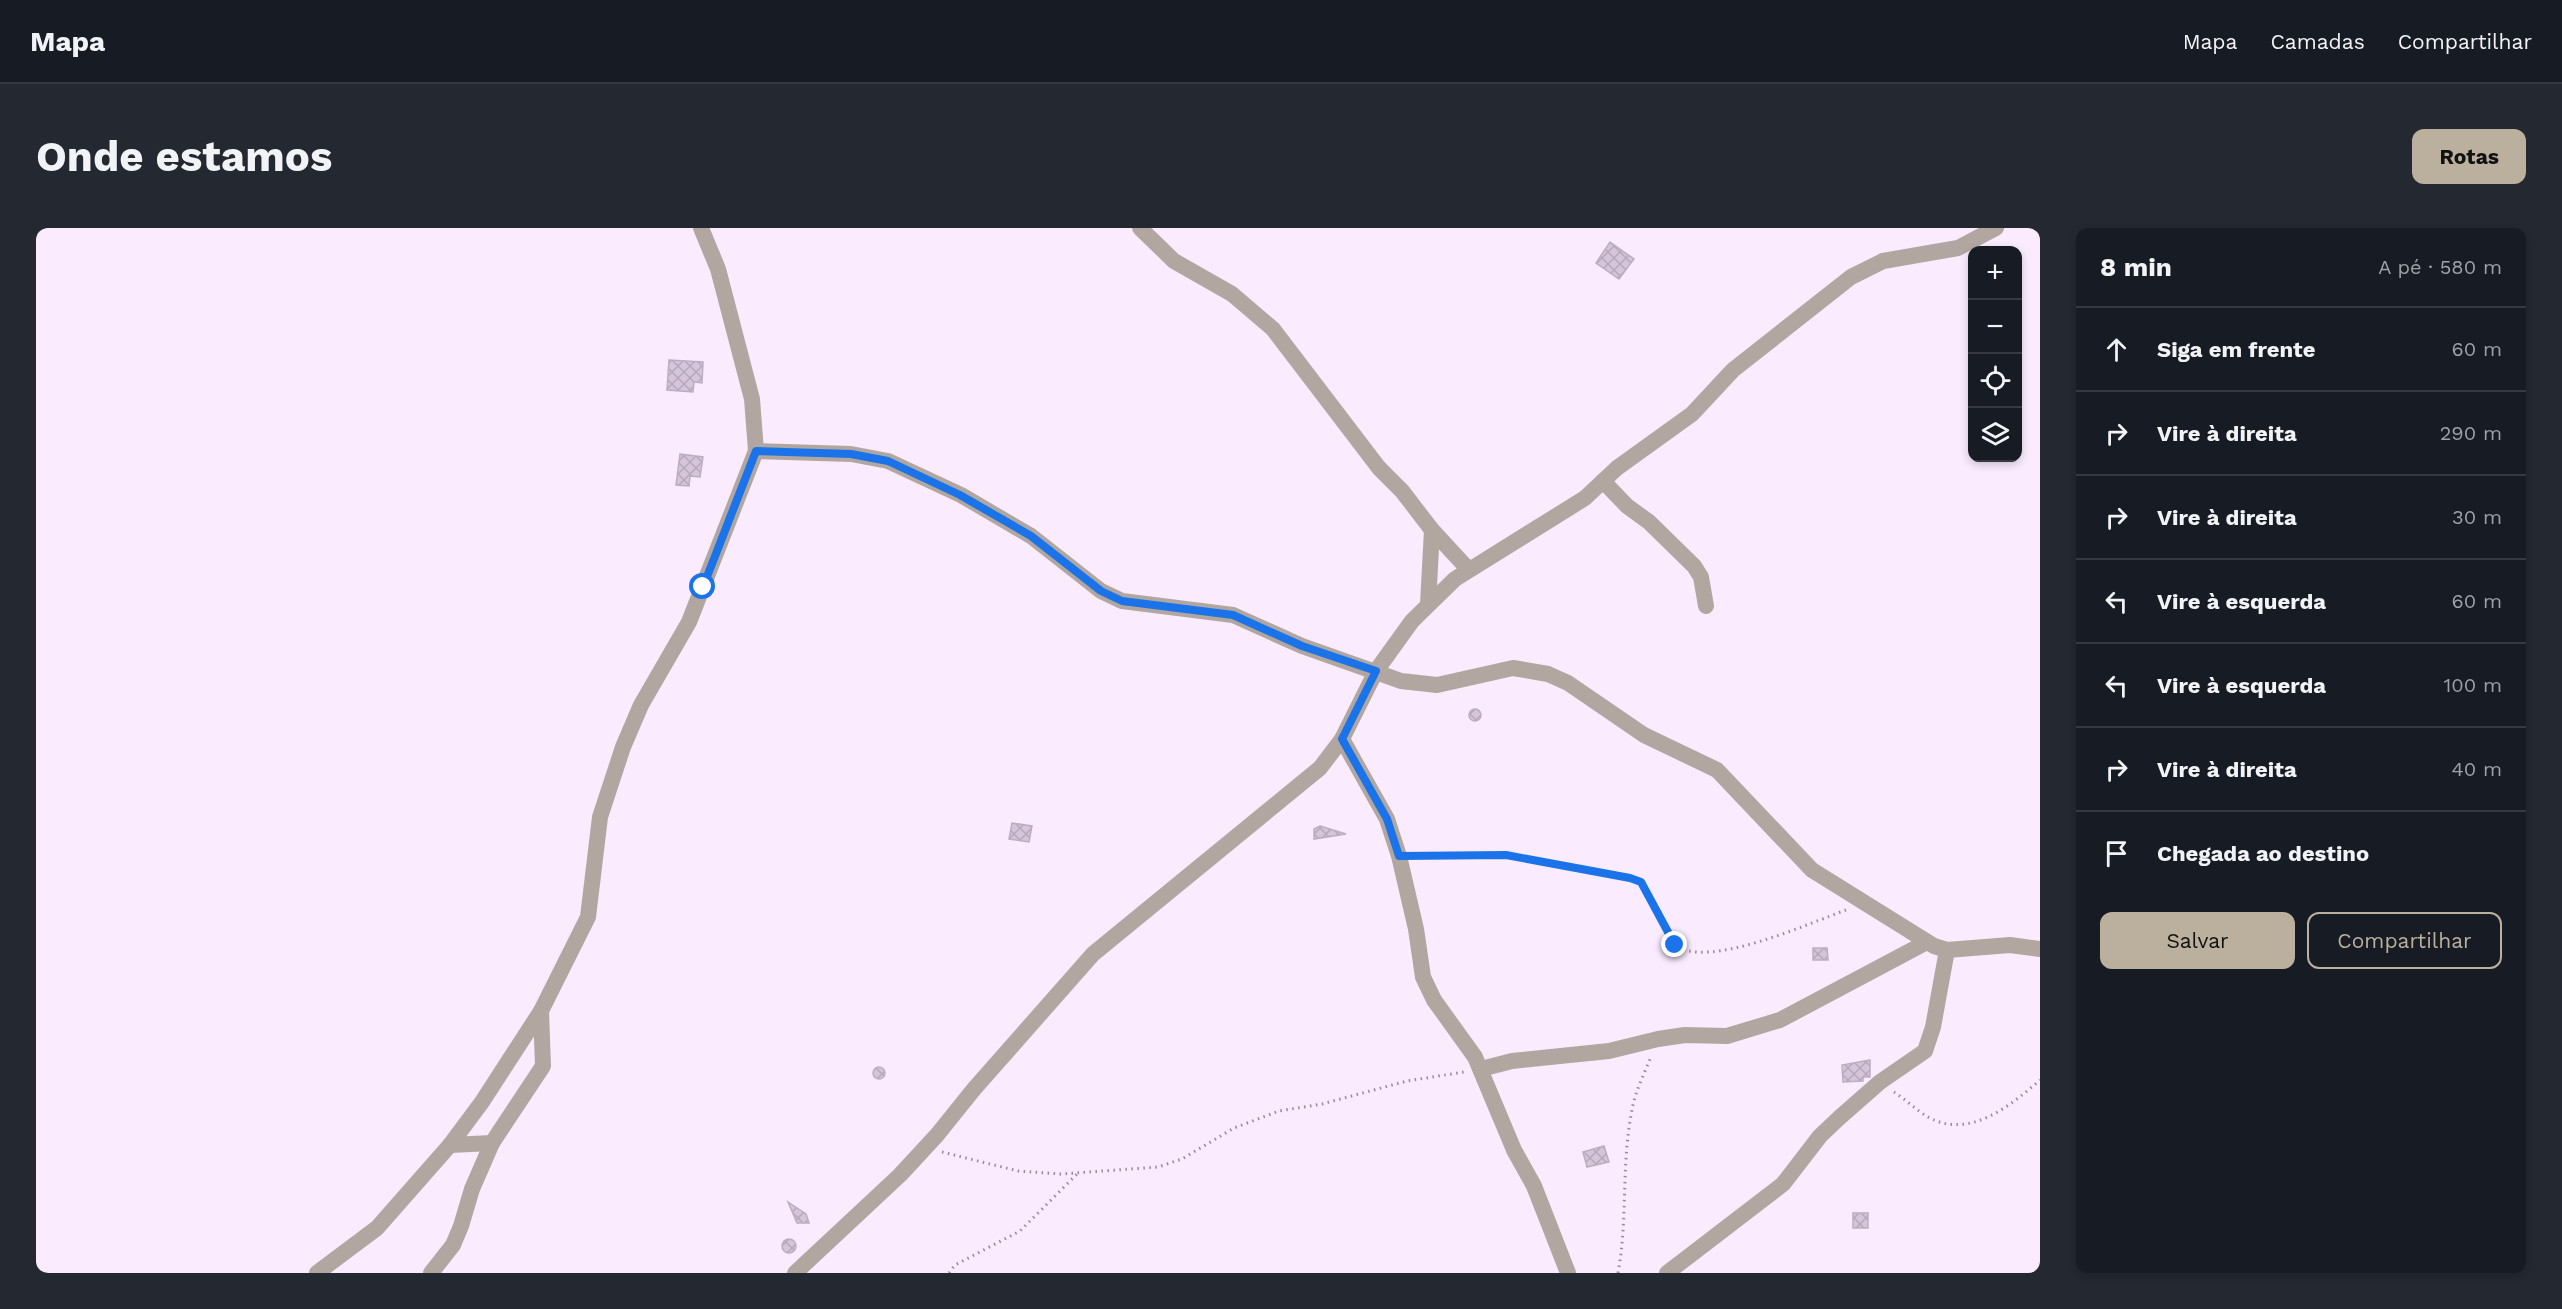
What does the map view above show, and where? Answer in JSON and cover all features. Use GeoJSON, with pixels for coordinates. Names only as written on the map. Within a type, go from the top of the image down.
{"type":"FeatureCollection","features":[{"type":"Feature","properties":{"kind":"street"},"geometry":{"type":"LineString","coordinates":[[317,1273],[377,1228],[450,1145],[482,1102],[541,1011],[588,917],[600,817],[623,747],[641,705],[689,622],[756,451],[752,399],[718,269],[701,228]]}},
{"type":"Feature","properties":{"kind":"street"},"geometry":{"type":"LineString","coordinates":[[1140,228],[1174,261],[1232,294],[1273,328],[1379,468],[1402,491],[1432,530],[1468,569]]}},
{"type":"Feature","properties":{"kind":"street"},"geometry":{"type":"LineString","coordinates":[[795,1273],[925,1148],[1093,954],[1320,768],[1342,739],[1376,671],[1428,604],[1468,569],[1565,513],[1617,468],[1692,414],[1734,370],[1851,277],[1890,259],[1958,248],[1996,228]]}},
{"type":"Feature","properties":{"kind":"street"},"geometry":{"type":"LineString","coordinates":[[756,451],[851,454],[888,461],[960,495],[1031,536],[1101,591],[1111,596],[1138,604],[1210,610],[1233,615],[1302,646],[1401,681],[1437,685],[1459,682],[1490,672],[1526,668],[1568,683],[1644,735],[1717,770],[1812,870],[1927,942],[1947,950],[2010,945],[2040,950]]}},
{"type":"Feature","properties":{"kind":"street"},"geometry":{"type":"LineString","coordinates":[[1603,481],[1627,506],[1649,522],[1694,566],[1701,577],[1706,606]]}},
{"type":"Feature","properties":{"kind":"street"},"geometry":{"type":"LineString","coordinates":[[1428,604],[1432,530]]}},
{"type":"Feature","properties":{"kind":"street"},"geometry":{"type":"LineString","coordinates":[[1342,739],[1387,819],[1399,856],[1416,929],[1423,977],[1434,1000],[1475,1057],[1514,1150],[1534,1186],[1568,1273]]}},
{"type":"Feature","properties":{"kind":"street"},"geometry":{"type":"LineString","coordinates":[[1481,1070],[1512,1061],[1609,1051],[1685,1035],[1727,1036],[1755,1030],[1780,1020],[1927,942]]}},
{"type":"Feature","properties":{"kind":"street"},"geometry":{"type":"LineString","coordinates":[[1667,1273],[1682,1259],[1783,1184],[1821,1136],[1880,1082],[1919,1057],[1928,1047],[1947,950]]}},
{"type":"Feature","properties":{"kind":"street"},"geometry":{"type":"LineString","coordinates":[[431,1273],[453,1245],[472,1189],[492,1143],[543,1066],[541,1011]]}},
{"type":"Feature","properties":{"kind":"street"},"geometry":{"type":"LineString","coordinates":[[450,1145],[492,1143]]}},
{"type":"Feature","properties":{"kind":"path"},"geometry":{"type":"LineString","coordinates":[[1399,856],[1506,855],[1630,878],[1641,882],[1675,945],[1683,951],[1695,954],[1743,947],[1865,903]]}},
{"type":"Feature","properties":{"kind":"path"},"geometry":{"type":"LineString","coordinates":[[1618,1273],[1622,1249],[1627,1147],[1632,1109],[1658,1039]]}},
{"type":"Feature","properties":{"kind":"path"},"geometry":{"type":"LineString","coordinates":[[925,1148],[1018,1171],[1061,1174],[1158,1167],[1182,1159],[1234,1128],[1279,1111],[1322,1104],[1407,1082],[1481,1070]]}},
{"type":"Feature","properties":{"kind":"path"},"geometry":{"type":"LineString","coordinates":[[1880,1082],[1928,1117],[1950,1123],[1973,1123],[1989,1118],[2020,1098],[2040,1080]]}},
{"type":"Feature","properties":{"kind":"path"},"geometry":{"type":"LineString","coordinates":[[949,1273],[955,1265],[1020,1231],[1062,1187],[1081,1171]]}},
{"type":"Feature","properties":{"kind":"building"},"geometry":{"type":"Polygon","coordinates":[[[1610,242],[1634,259],[1619,279],[1596,263],[1610,242]]]}},
{"type":"Feature","properties":{"kind":"building"},"geometry":{"type":"Polygon","coordinates":[[[669,360],[703,362],[702,383],[694,382],[693,392],[667,390],[669,360]]]}},
{"type":"Feature","properties":{"kind":"building"},"geometry":{"type":"Polygon","coordinates":[[[680,454],[703,457],[700,477],[690,476],[689,486],[676,485],[680,454]]]}},
{"type":"Feature","properties":{"kind":"building"},"geometry":{"type":"Polygon","coordinates":[[[1477,709],[1480,710],[1480,720],[1473,721],[1470,720],[1469,713],[1470,710],[1477,709]]]}},
{"type":"Feature","properties":{"kind":"building"},"geometry":{"type":"Polygon","coordinates":[[[1012,823],[1032,826],[1029,842],[1009,839],[1012,823]]]}},
{"type":"Feature","properties":{"kind":"building"},"geometry":{"type":"Polygon","coordinates":[[[1320,826],[1346,834],[1314,839],[1314,829],[1320,826]]]}},
{"type":"Feature","properties":{"kind":"building"},"geometry":{"type":"Polygon","coordinates":[[[1813,948],[1827,948],[1828,960],[1813,960],[1813,948]]]}},
{"type":"Feature","properties":{"kind":"building"},"geometry":{"type":"Polygon","coordinates":[[[1870,1060],[1870,1077],[1863,1077],[1863,1081],[1843,1082],[1842,1065],[1870,1060]]]}},
{"type":"Feature","properties":{"kind":"building"},"geometry":{"type":"Polygon","coordinates":[[[881,1067],[885,1073],[881,1079],[877,1079],[873,1071],[881,1067]]]}},
{"type":"Feature","properties":{"kind":"building"},"geometry":{"type":"Polygon","coordinates":[[[1604,1146],[1609,1162],[1587,1167],[1583,1152],[1604,1146]]]}},
{"type":"Feature","properties":{"kind":"building"},"geometry":{"type":"Polygon","coordinates":[[[788,1202],[806,1214],[809,1223],[797,1223],[788,1202]]]}},
{"type":"Feature","properties":{"kind":"building"},"geometry":{"type":"Polygon","coordinates":[[[1853,1213],[1868,1213],[1868,1228],[1853,1228],[1853,1213]]]}},
{"type":"Feature","properties":{"kind":"building"},"geometry":{"type":"Polygon","coordinates":[[[789,1239],[794,1241],[796,1246],[794,1251],[789,1253],[784,1251],[782,1246],[784,1241],[789,1239]]]}},
{"type":"Feature","properties":{"kind":"route"},"geometry":{"type":"LineString","coordinates":[[703,587],[756,451],[851,454],[888,461],[960,495],[1031,536],[1101,591],[1122,601],[1210,610],[1233,615],[1302,646],[1361,668],[1376,671],[1356,706],[1342,739],[1387,819],[1399,856],[1506,855],[1630,878],[1641,882],[1675,945]]}}]}
